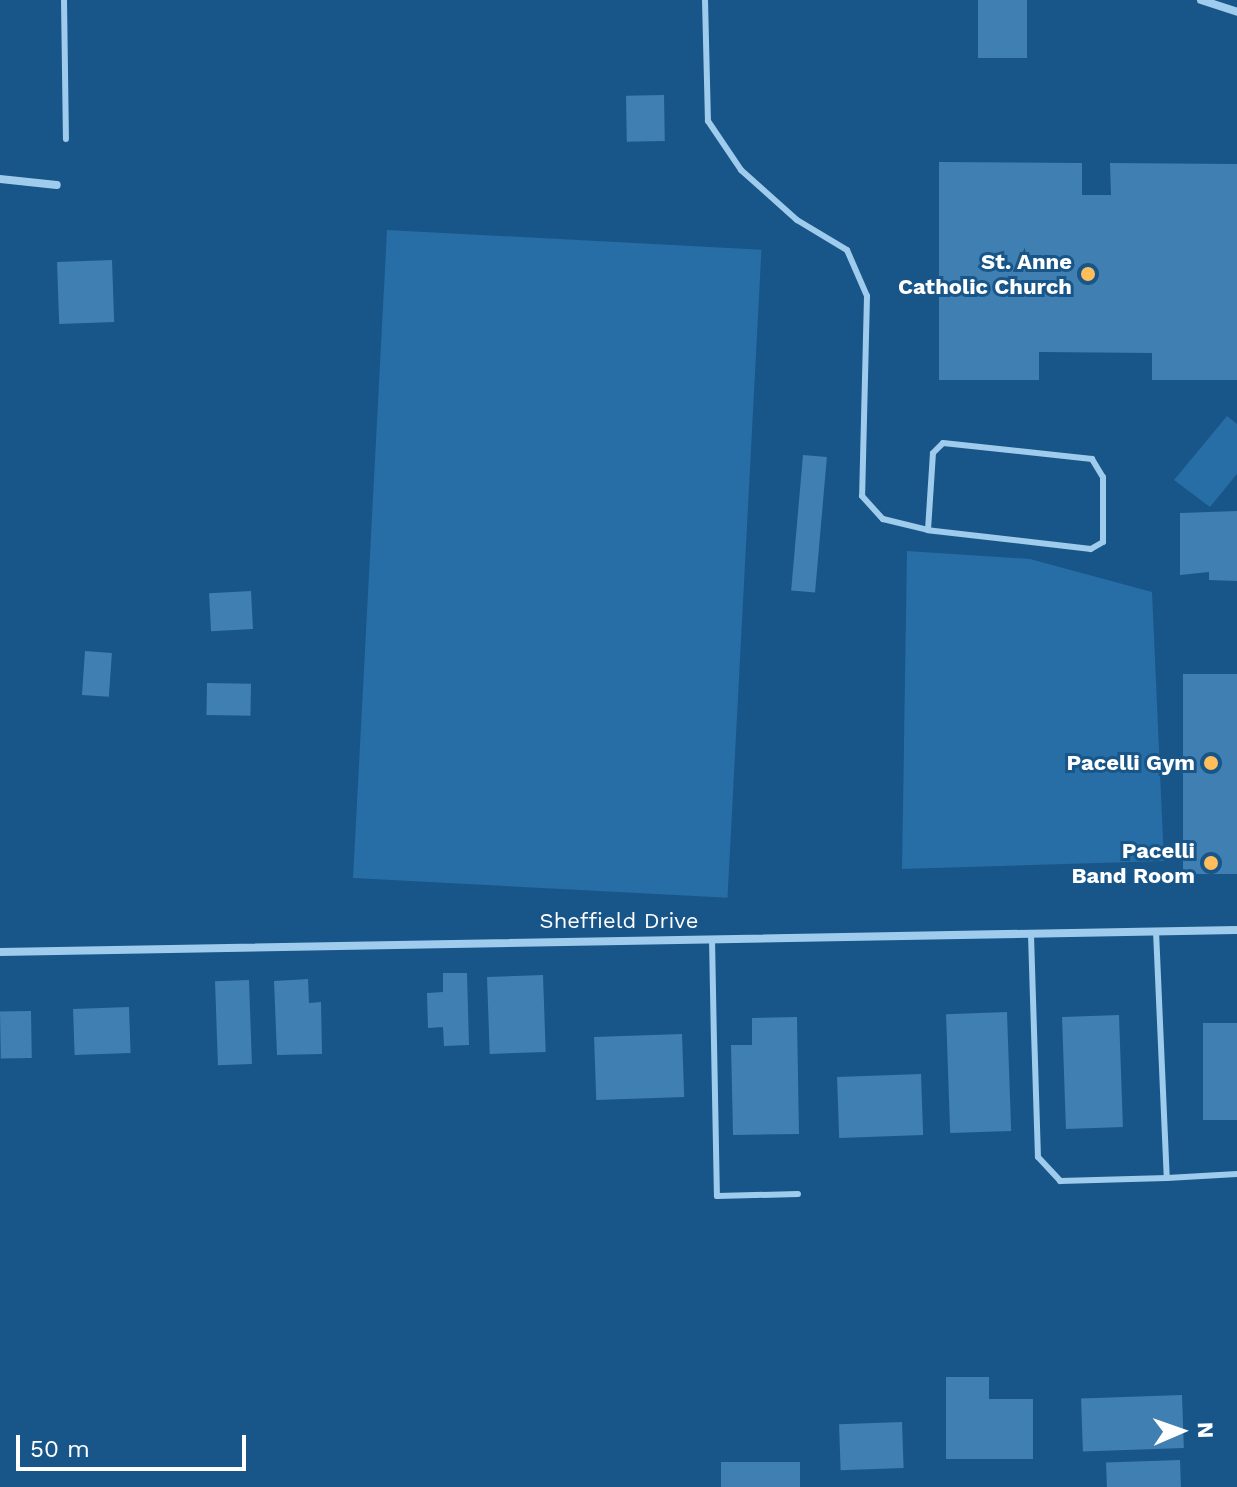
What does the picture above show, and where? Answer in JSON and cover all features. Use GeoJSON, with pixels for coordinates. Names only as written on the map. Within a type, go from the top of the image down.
{"type":"FeatureCollection","features":[{"type":"Feature","properties":{"kind":"street"},"geometry":{"type":"LineString","coordinates":[[1201,0],[1237,12]]}},
{"type":"Feature","properties":{"kind":"street"},"geometry":{"type":"LineString","coordinates":[[0,179],[57,185]]}},
{"type":"Feature","properties":{"kind":"street","name":"Sheffield Drive"},"geometry":{"type":"LineString","coordinates":[[0,952],[1237,930]]}},
{"type":"Feature","properties":{"kind":"lane"},"geometry":{"type":"LineString","coordinates":[[64,0],[66,139]]}},
{"type":"Feature","properties":{"kind":"lane"},"geometry":{"type":"LineString","coordinates":[[705,0],[708,121],[741,170],[797,220],[847,250],[867,296],[862,496],[883,519],[928,530],[1091,549],[1103,542],[1103,477],[1092,459],[943,443],[933,453],[928,530]]}},
{"type":"Feature","properties":{"kind":"lane"},"geometry":{"type":"LineString","coordinates":[[1156,931],[1167,1178]]}},
{"type":"Feature","properties":{"kind":"lane"},"geometry":{"type":"LineString","coordinates":[[1031,935],[1042,1165],[1060,1181],[1237,1174]]}},
{"type":"Feature","properties":{"kind":"lane"},"geometry":{"type":"LineString","coordinates":[[712,939],[717,1196],[798,1194]]}},
{"type":"Feature","properties":{"kind":"shaded area"},"geometry":{"type":"Polygon","coordinates":[[[387,230],[761,250],[728,898],[353,878],[387,230]]]}},
{"type":"Feature","properties":{"kind":"shaded area"},"geometry":{"type":"Polygon","coordinates":[[[1227,416],[1237,424],[1237,474],[1210,507],[1174,480],[1227,416]]]}},
{"type":"Feature","properties":{"kind":"shaded area"},"geometry":{"type":"Polygon","coordinates":[[[907,551],[1030,559],[1152,592],[1164,861],[902,869],[907,551]]]}},
{"type":"Feature","properties":{"kind":"building"},"geometry":{"type":"Polygon","coordinates":[[[978,0],[1027,0],[1027,58],[978,58],[978,0]]]}},
{"type":"Feature","properties":{"kind":"building"},"geometry":{"type":"Polygon","coordinates":[[[664,95],[665,141],[627,142],[626,96],[664,95]]]}},
{"type":"Feature","properties":{"kind":"building","name":"St. Anne Catholic Church"},"geometry":{"type":"Polygon","coordinates":[[[939,162],[1082,163],[1082,195],[1111,195],[1110,163],[1237,164],[1237,380],[1152,380],[1152,353],[1039,352],[1039,380],[939,380],[939,162]]]}},
{"type":"Feature","properties":{"kind":"building"},"geometry":{"type":"Polygon","coordinates":[[[112,260],[114,322],[59,324],[57,262],[112,260]]]}},
{"type":"Feature","properties":{"kind":"building"},"geometry":{"type":"Polygon","coordinates":[[[803,455],[827,457],[815,593],[791,590],[803,455]]]}},
{"type":"Feature","properties":{"kind":"building"},"geometry":{"type":"Polygon","coordinates":[[[1237,511],[1237,581],[1209,580],[1209,572],[1180,575],[1180,513],[1237,511]]]}},
{"type":"Feature","properties":{"kind":"building"},"geometry":{"type":"Polygon","coordinates":[[[251,591],[253,629],[211,631],[209,593],[251,591]]]}},
{"type":"Feature","properties":{"kind":"building"},"geometry":{"type":"Polygon","coordinates":[[[85,651],[112,653],[109,697],[82,695],[85,651]]]}},
{"type":"Feature","properties":{"kind":"building","name":"Pacelli Gym"},"geometry":{"type":"Polygon","coordinates":[[[1183,674],[1237,674],[1237,874],[1183,874],[1183,674]]]}},
{"type":"Feature","properties":{"kind":"building"},"geometry":{"type":"Polygon","coordinates":[[[207,683],[251,684],[250,716],[206,715],[207,683]]]}},
{"type":"Feature","properties":{"kind":"building"},"geometry":{"type":"Polygon","coordinates":[[[443,973],[467,973],[469,1045],[444,1046],[443,1027],[428,1028],[427,993],[443,992],[443,973]]]}},
{"type":"Feature","properties":{"kind":"building"},"geometry":{"type":"Polygon","coordinates":[[[543,975],[546,1052],[490,1054],[487,977],[543,975]]]}},
{"type":"Feature","properties":{"kind":"building"},"geometry":{"type":"Polygon","coordinates":[[[308,979],[309,1003],[321,1002],[322,1054],[277,1055],[274,981],[308,979]]]}},
{"type":"Feature","properties":{"kind":"building"},"geometry":{"type":"Polygon","coordinates":[[[249,980],[252,1064],[218,1065],[215,981],[249,980]]]}},
{"type":"Feature","properties":{"kind":"building"},"geometry":{"type":"Polygon","coordinates":[[[129,1007],[131,1053],[75,1055],[73,1009],[129,1007]]]}},
{"type":"Feature","properties":{"kind":"building"},"geometry":{"type":"Polygon","coordinates":[[[31,1011],[32,1058],[1,1059],[0,1012],[31,1011]]]}},
{"type":"Feature","properties":{"kind":"building"},"geometry":{"type":"Polygon","coordinates":[[[1007,1012],[1011,1131],[950,1133],[946,1014],[1007,1012]]]}},
{"type":"Feature","properties":{"kind":"building"},"geometry":{"type":"Polygon","coordinates":[[[1119,1015],[1123,1127],[1066,1129],[1062,1017],[1119,1015]]]}},
{"type":"Feature","properties":{"kind":"building"},"geometry":{"type":"Polygon","coordinates":[[[797,1017],[799,1134],[733,1135],[731,1045],[752,1045],[752,1018],[797,1017]]]}},
{"type":"Feature","properties":{"kind":"building"},"geometry":{"type":"Polygon","coordinates":[[[1203,1023],[1237,1023],[1237,1120],[1203,1120],[1203,1023]]]}},
{"type":"Feature","properties":{"kind":"building"},"geometry":{"type":"Polygon","coordinates":[[[682,1034],[684,1097],[596,1100],[594,1037],[682,1034]]]}},
{"type":"Feature","properties":{"kind":"building"},"geometry":{"type":"Polygon","coordinates":[[[921,1074],[923,1135],[839,1138],[837,1077],[921,1074]]]}},
{"type":"Feature","properties":{"kind":"building"},"geometry":{"type":"Polygon","coordinates":[[[946,1377],[989,1377],[989,1399],[1033,1399],[1033,1459],[946,1459],[946,1377]]]}},
{"type":"Feature","properties":{"kind":"building"},"geometry":{"type":"Polygon","coordinates":[[[1182,1395],[1184,1448],[1083,1451],[1081,1399],[1182,1395]]]}},
{"type":"Feature","properties":{"kind":"building"},"geometry":{"type":"Polygon","coordinates":[[[902,1422],[904,1468],[841,1470],[839,1424],[902,1422]]]}},
{"type":"Feature","properties":{"kind":"building"},"geometry":{"type":"Polygon","coordinates":[[[1180,1460],[1181,1487],[1107,1487],[1106,1463],[1180,1460]]]}},
{"type":"Feature","properties":{"kind":"building"},"geometry":{"type":"Polygon","coordinates":[[[721,1462],[800,1462],[800,1487],[721,1487],[721,1462]]]}},
{"type":"Feature","properties":{"kind":"place","name":"St. Anne Catholic Church"},"geometry":{"type":"Point","coordinates":[1088,274]}},
{"type":"Feature","properties":{"kind":"place","name":"Pacelli Gym"},"geometry":{"type":"Point","coordinates":[1211,763]}},
{"type":"Feature","properties":{"kind":"place","name":"Pacelli Band Room"},"geometry":{"type":"Point","coordinates":[1211,863]}}]}
